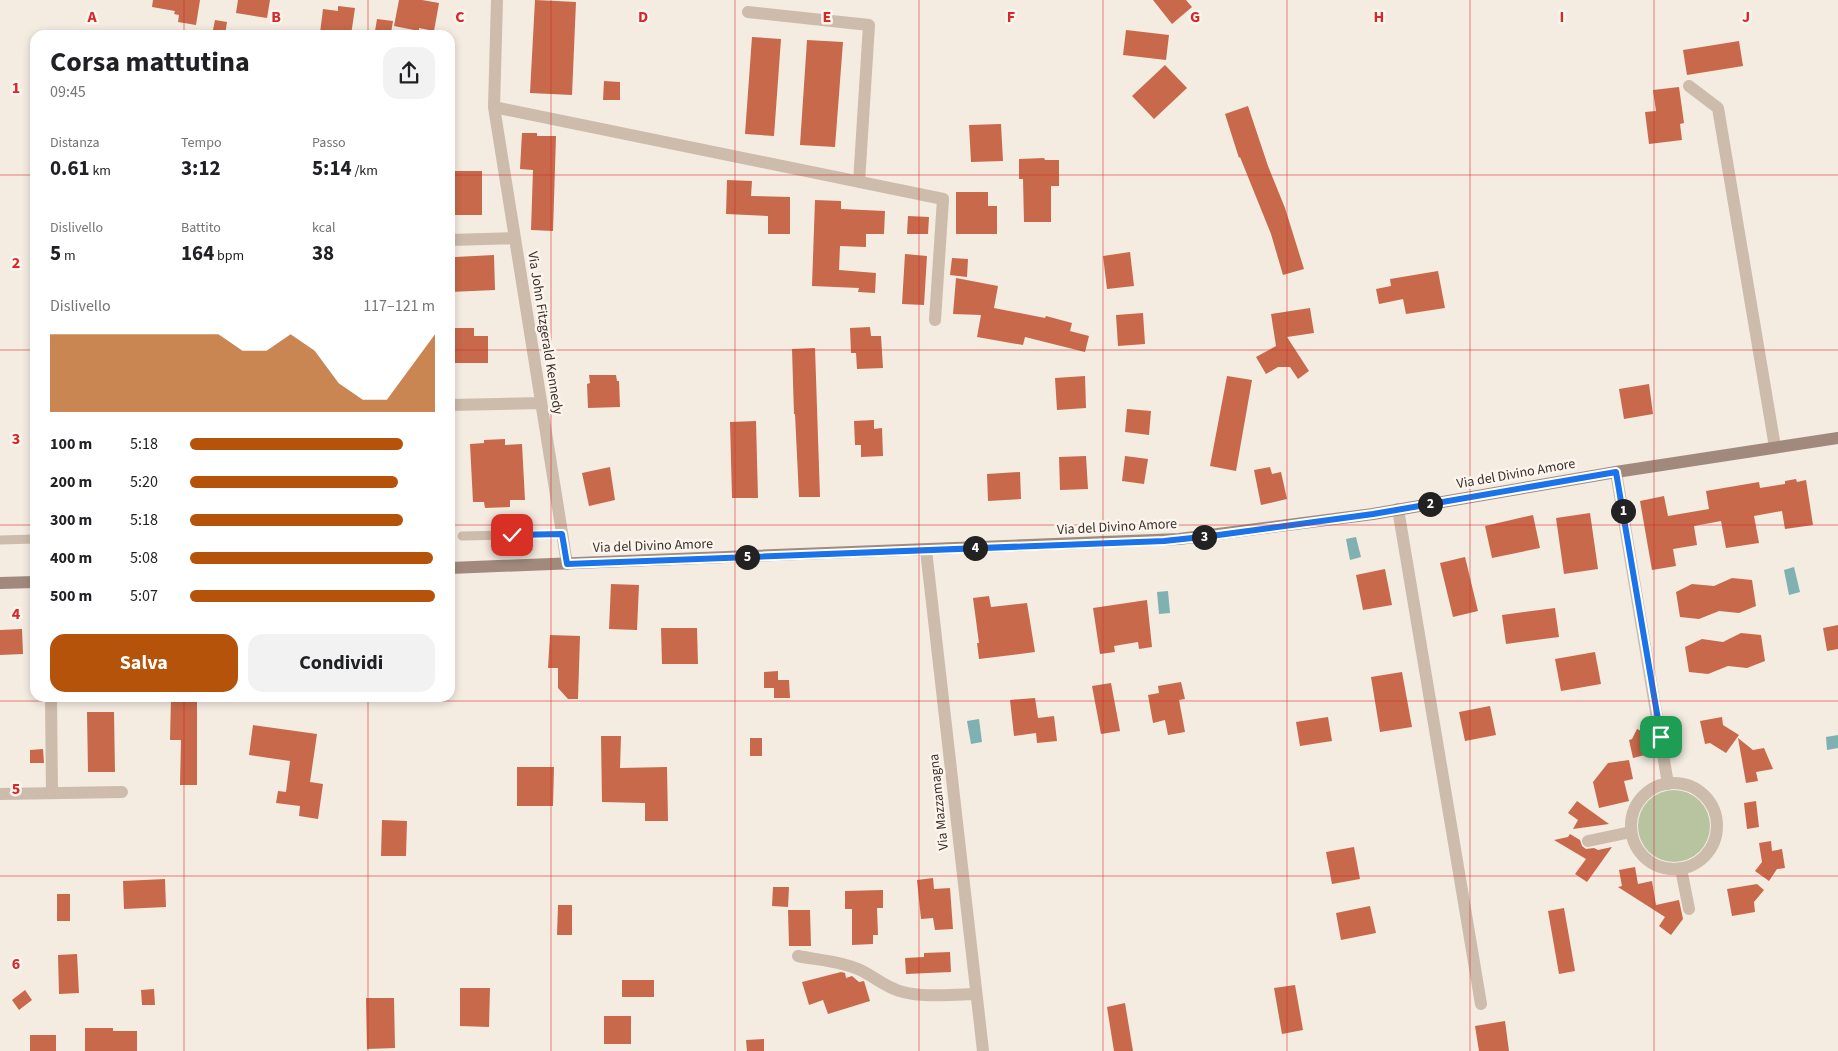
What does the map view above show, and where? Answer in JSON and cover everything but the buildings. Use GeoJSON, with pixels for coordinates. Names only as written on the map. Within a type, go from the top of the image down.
{"type":"FeatureCollection","features":[{"type":"Feature","properties":{"kind":"main road","name":"Via del Divino Amore"},"geometry":{"type":"LineString","coordinates":[[455,568],[1179,540],[1398,509],[1616,472],[1838,438]]}},
{"type":"Feature","properties":{"kind":"main road"},"geometry":{"type":"LineString","coordinates":[[0,583],[30,582]]}},
{"type":"Feature","properties":{"kind":"street","name":"Via John Fitzgerald Kennedy"},"geometry":{"type":"LineString","coordinates":[[496,0],[494,107],[567,564]]}},
{"type":"Feature","properties":{"kind":"street"},"geometry":{"type":"LineString","coordinates":[[748,12],[868,25],[859,182]]}},
{"type":"Feature","properties":{"kind":"street"},"geometry":{"type":"LineString","coordinates":[[1689,86],[1718,108],[1774,447]]}},
{"type":"Feature","properties":{"kind":"street"},"geometry":{"type":"LineString","coordinates":[[494,107],[943,199],[935,320]]}},
{"type":"Feature","properties":{"kind":"street"},"geometry":{"type":"LineString","coordinates":[[455,240],[515,238]]}},
{"type":"Feature","properties":{"kind":"street"},"geometry":{"type":"LineString","coordinates":[[455,405],[542,403]]}},
{"type":"Feature","properties":{"kind":"street"},"geometry":{"type":"LineString","coordinates":[[1616,472],[1668,784]]}},
{"type":"Feature","properties":{"kind":"street"},"geometry":{"type":"LineString","coordinates":[[1398,509],[1481,1004]]}},
{"type":"Feature","properties":{"kind":"street","name":"Via Mazzamagna"},"geometry":{"type":"LineString","coordinates":[[926,550],[983,1051]]}},
{"type":"Feature","properties":{"kind":"street"},"geometry":{"type":"LineString","coordinates":[[51,702],[52,793]]}},
{"type":"Feature","properties":{"kind":"street"},"geometry":{"type":"LineString","coordinates":[[1668,784],[1683,784],[1697,790],[1709,800],[1716,813],[1718,828],[1715,842],[1707,855],[1695,864],[1681,869],[1667,869],[1654,865],[1635,846],[1631,832],[1636,806],[1644,795],[1655,787],[1668,784]]}},
{"type":"Feature","properties":{"kind":"street"},"geometry":{"type":"LineString","coordinates":[[0,794],[122,792]]}},
{"type":"Feature","properties":{"kind":"street"},"geometry":{"type":"LineString","coordinates":[[1588,841],[1631,832]]}},
{"type":"Feature","properties":{"kind":"street"},"geometry":{"type":"LineString","coordinates":[[1681,869],[1689,909]]}},
{"type":"Feature","properties":{"kind":"street"},"geometry":{"type":"LineString","coordinates":[[798,956],[842,964],[857,969],[890,987],[908,993],[976,994]]}},
{"type":"Feature","properties":{"kind":"lane"},"geometry":{"type":"LineString","coordinates":[[462,536],[562,534]]}},
{"type":"Feature","properties":{"kind":"lane"},"geometry":{"type":"LineString","coordinates":[[0,540],[30,539]]}},
{"type":"Feature","properties":{"kind":"green space"},"geometry":{"type":"Polygon","coordinates":[[[1674,790],[1694,796],[1704,806],[1710,826],[1704,846],[1694,856],[1674,862],[1654,856],[1644,846],[1638,826],[1644,806],[1654,796],[1674,790]]]}},
{"type":"Feature","properties":{"kind":"water"},"geometry":{"type":"Polygon","coordinates":[[[1356,537],[1361,557],[1350,560],[1346,539],[1356,537]]]}},
{"type":"Feature","properties":{"kind":"water"},"geometry":{"type":"Polygon","coordinates":[[[1794,567],[1800,592],[1789,595],[1784,570],[1794,567]]]}},
{"type":"Feature","properties":{"kind":"water"},"geometry":{"type":"Polygon","coordinates":[[[1168,591],[1170,613],[1159,614],[1157,592],[1168,591]]]}},
{"type":"Feature","properties":{"kind":"water"},"geometry":{"type":"Polygon","coordinates":[[[979,719],[982,742],[971,744],[967,721],[979,719]]]}},
{"type":"Feature","properties":{"kind":"water"},"geometry":{"type":"Polygon","coordinates":[[[1838,735],[1838,748],[1827,750],[1826,737],[1838,735]]]}},
{"type":"Feature","properties":{"kind":"route"},"geometry":{"type":"LineString","coordinates":[[512,535],[562,534],[567,564],[1164,541],[1373,514],[1616,472],[1661,737]]}}]}
